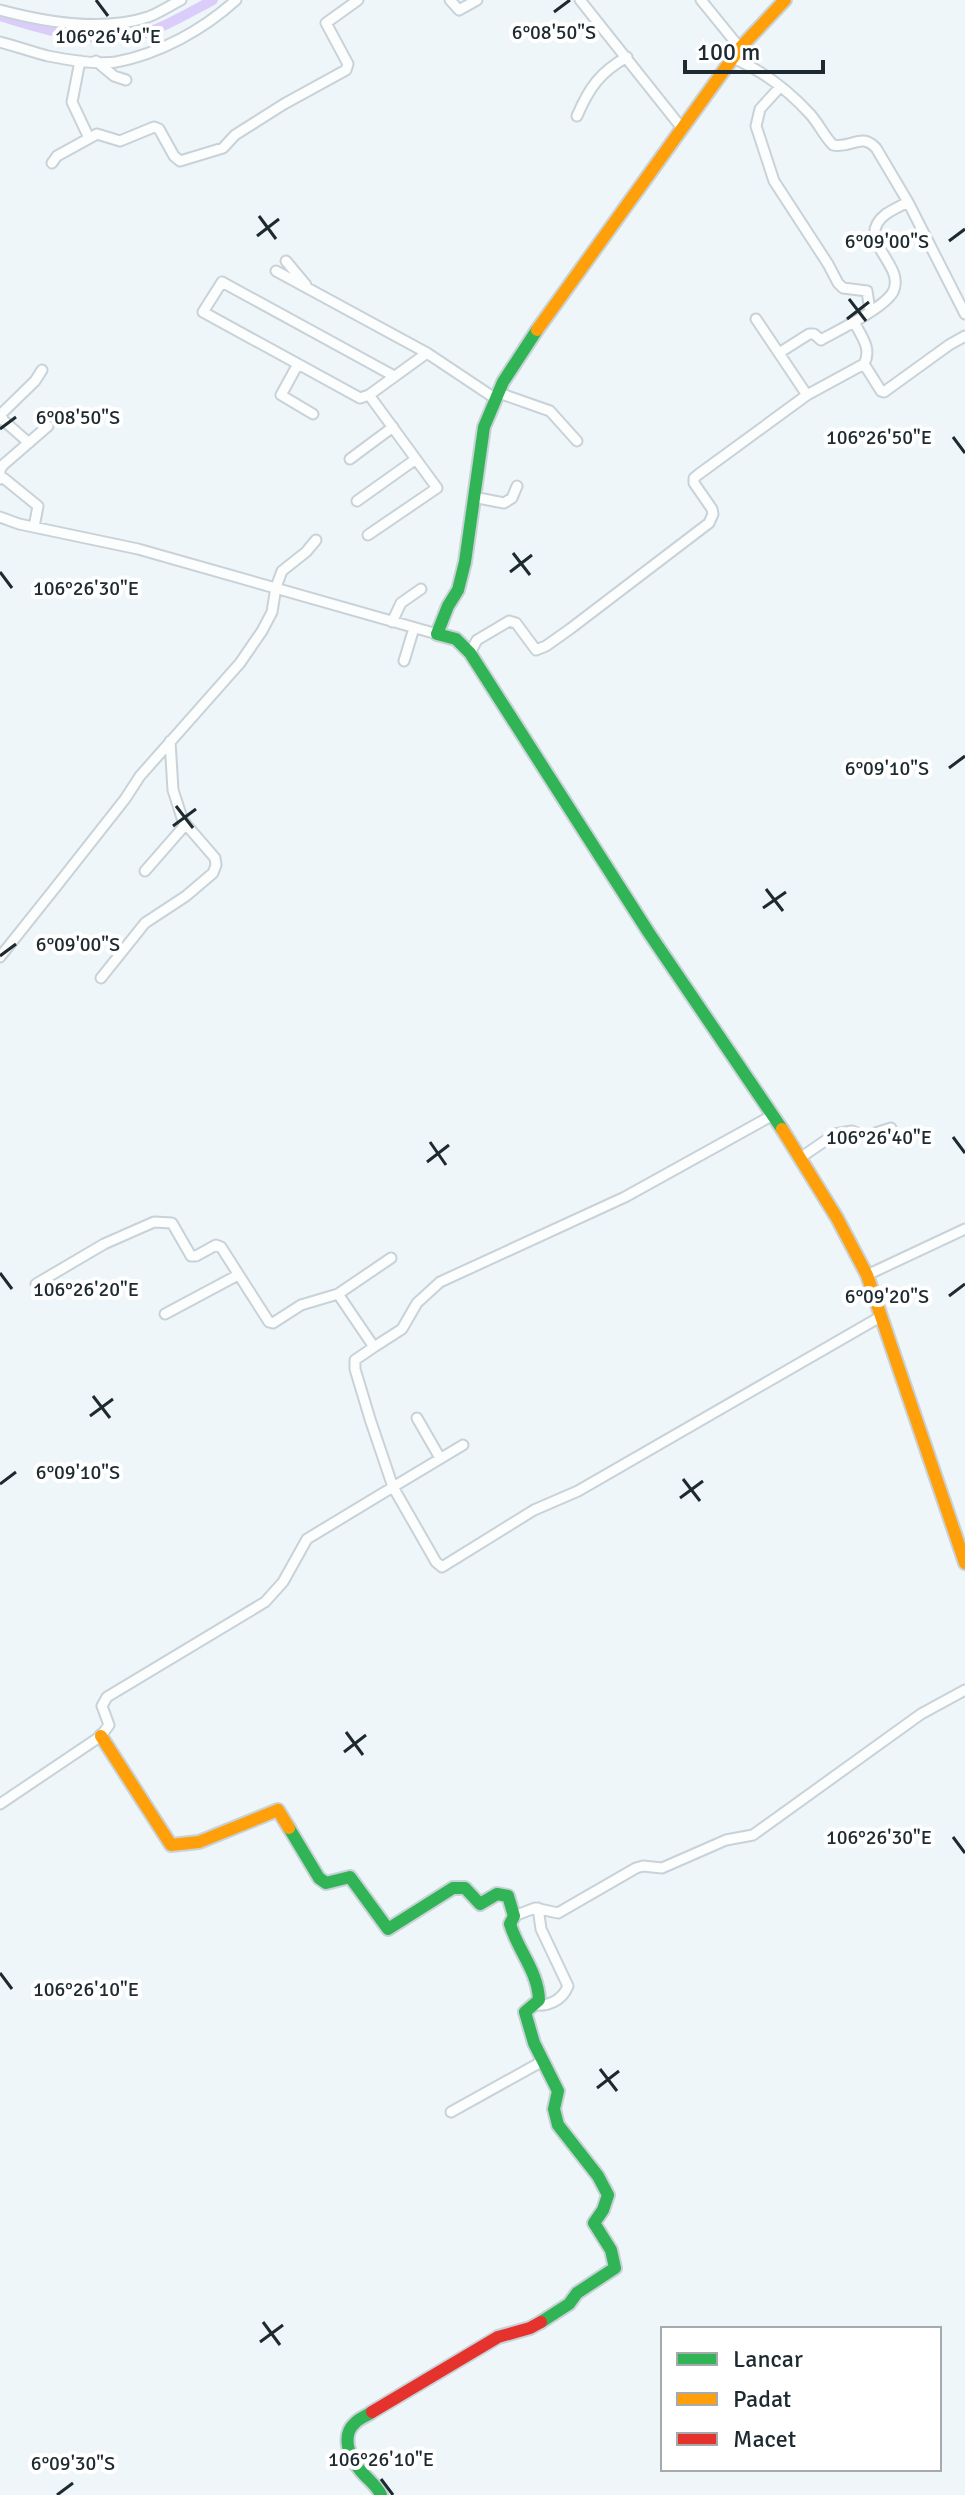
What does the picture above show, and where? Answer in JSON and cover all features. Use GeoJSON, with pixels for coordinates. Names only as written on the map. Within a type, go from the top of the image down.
{"type":"FeatureCollection","features":[{"type":"Feature","properties":{"kind":"street"},"geometry":{"type":"LineString","coordinates":[[0,10],[58,23],[122,23],[149,16],[181,0]]}},
{"type":"Feature","properties":{"kind":"street"},"geometry":{"type":"LineString","coordinates":[[0,42],[47,56],[113,62],[179,41],[236,0]]}},
{"type":"Feature","properties":{"kind":"street"},"geometry":{"type":"LineString","coordinates":[[52,163],[57,156],[97,134],[120,141],[154,127],[159,129],[180,161],[223,148],[235,135],[261,118],[346,70],[348,64],[326,23],[358,0]]}},
{"type":"Feature","properties":{"kind":"street"},"geometry":{"type":"LineString","coordinates":[[450,0],[459,10],[477,0]]}},
{"type":"Feature","properties":{"kind":"street"},"geometry":{"type":"LineString","coordinates":[[580,0],[681,127]]}},
{"type":"Feature","properties":{"kind":"street"},"geometry":{"type":"LineString","coordinates":[[701,0],[737,53],[813,117],[833,145],[846,146],[864,139],[876,148],[908,202],[965,314]]}},
{"type":"Feature","properties":{"kind":"street"},"geometry":{"type":"LineString","coordinates":[[437,634],[458,590],[465,562],[484,427],[503,382],[681,127],[737,53],[785,0]]}},
{"type":"Feature","properties":{"kind":"street"},"geometry":{"type":"LineString","coordinates":[[577,116],[596,80],[627,57]]}},
{"type":"Feature","properties":{"kind":"street"},"geometry":{"type":"LineString","coordinates":[[80,61],[72,102],[89,138]]}},
{"type":"Feature","properties":{"kind":"street"},"geometry":{"type":"LineString","coordinates":[[96,61],[114,76],[126,80]]}},
{"type":"Feature","properties":{"kind":"street"},"geometry":{"type":"LineString","coordinates":[[780,87],[760,109],[756,126],[774,181],[838,283],[843,288],[867,291],[870,311]]}},
{"type":"Feature","properties":{"kind":"street"},"geometry":{"type":"LineString","coordinates":[[779,353],[809,334],[821,340],[854,322],[893,292],[895,281],[891,266],[877,246],[875,227],[884,216],[908,202]]}},
{"type":"Feature","properties":{"kind":"street"},"geometry":{"type":"LineString","coordinates":[[286,261],[310,290]]}},
{"type":"Feature","properties":{"kind":"street"},"geometry":{"type":"LineString","coordinates":[[276,271],[427,353],[497,396],[550,411],[577,441]]}},
{"type":"Feature","properties":{"kind":"street"},"geometry":{"type":"LineString","coordinates":[[394,376],[222,282],[203,312],[360,398],[369,395],[427,353]]}},
{"type":"Feature","properties":{"kind":"street"},"geometry":{"type":"LineString","coordinates":[[756,319],[807,395]]}},
{"type":"Feature","properties":{"kind":"street"},"geometry":{"type":"LineString","coordinates":[[470,653],[477,640],[511,620],[533,648],[541,649],[706,527],[712,509],[694,483],[694,478],[807,395],[864,364],[868,349],[854,322]]}},
{"type":"Feature","properties":{"kind":"street"},"geometry":{"type":"LineString","coordinates":[[864,364],[870,377],[884,392],[965,336]]}},
{"type":"Feature","properties":{"kind":"street"},"geometry":{"type":"LineString","coordinates":[[298,364],[281,395],[313,414]]}},
{"type":"Feature","properties":{"kind":"street"},"geometry":{"type":"LineString","coordinates":[[29,443],[3,426],[1,417],[3,411],[35,381],[42,370]]}},
{"type":"Feature","properties":{"kind":"street"},"geometry":{"type":"LineString","coordinates":[[368,535],[437,488],[369,395]]}},
{"type":"Feature","properties":{"kind":"street"},"geometry":{"type":"LineString","coordinates":[[34,527],[38,506],[0,478],[0,470],[2,463],[48,426]]}},
{"type":"Feature","properties":{"kind":"street"},"geometry":{"type":"LineString","coordinates":[[350,459],[393,427]]}},
{"type":"Feature","properties":{"kind":"street"},"geometry":{"type":"LineString","coordinates":[[357,501],[416,459]]}},
{"type":"Feature","properties":{"kind":"street"},"geometry":{"type":"LineString","coordinates":[[473,497],[504,503],[512,498],[517,486]]}},
{"type":"Feature","properties":{"kind":"street"},"geometry":{"type":"LineString","coordinates":[[0,517],[138,549],[450,636],[462,642],[649,933],[773,1115],[837,1218],[867,1275],[965,1563]]}},
{"type":"Feature","properties":{"kind":"street"},"geometry":{"type":"LineString","coordinates":[[0,957],[140,776],[240,663],[272,612],[282,571],[316,540]]}},
{"type":"Feature","properties":{"kind":"street"},"geometry":{"type":"LineString","coordinates":[[392,622],[401,603],[421,589]]}},
{"type":"Feature","properties":{"kind":"street"},"geometry":{"type":"LineString","coordinates":[[404,661],[414,628]]}},
{"type":"Feature","properties":{"kind":"street"},"geometry":{"type":"LineString","coordinates":[[101,978],[145,923],[186,896],[213,873],[216,865],[215,858],[186,824],[173,790],[170,741]]}},
{"type":"Feature","properties":{"kind":"street"},"geometry":{"type":"LineString","coordinates":[[145,871],[186,824]]}},
{"type":"Feature","properties":{"kind":"street"},"geometry":{"type":"LineString","coordinates":[[773,1115],[625,1197],[440,1282],[417,1303],[402,1329],[355,1360],[355,1369],[393,1487],[436,1562],[442,1567],[534,1510],[578,1491],[880,1317]]}},
{"type":"Feature","properties":{"kind":"street"},"geometry":{"type":"LineString","coordinates":[[800,1158],[835,1134],[852,1131],[866,1136],[891,1128]]}},
{"type":"Feature","properties":{"kind":"street"},"geometry":{"type":"LineString","coordinates":[[36,1284],[104,1244],[154,1222],[174,1224],[191,1256],[216,1245],[221,1247],[266,1320],[273,1323],[301,1305],[338,1294],[391,1258]]}},
{"type":"Feature","properties":{"kind":"street"},"geometry":{"type":"LineString","coordinates":[[867,1275],[965,1229]]}},
{"type":"Feature","properties":{"kind":"street"},"geometry":{"type":"LineString","coordinates":[[165,1314],[238,1275]]}},
{"type":"Feature","properties":{"kind":"street"},"geometry":{"type":"LineString","coordinates":[[338,1294],[374,1347]]}},
{"type":"Feature","properties":{"kind":"street"},"geometry":{"type":"LineString","coordinates":[[417,1418],[440,1458]]}},
{"type":"Feature","properties":{"kind":"street"},"geometry":{"type":"LineString","coordinates":[[0,1804],[101,1736],[109,1725],[102,1706],[107,1697],[265,1602],[283,1582],[307,1539],[463,1445]]}},
{"type":"Feature","properties":{"kind":"street"},"geometry":{"type":"LineString","coordinates":[[514,1916],[538,1908],[558,1913],[636,1868],[662,1868],[726,1840],[753,1835],[921,1714],[965,1690]]}},
{"type":"Feature","properties":{"kind":"street"},"geometry":{"type":"LineString","coordinates":[[101,1736],[171,1845],[199,1842],[278,1810],[319,1878],[326,1883],[350,1877],[385,1928],[392,1928],[453,1888],[465,1888],[480,1904],[497,1894],[508,1896],[514,1916],[510,1924],[514,1940],[537,1978],[539,2000],[525,2012],[526,2017],[541,2062],[558,2091],[554,2109],[558,2125],[598,2176],[608,2195],[594,2223],[610,2248],[615,2268],[543,2321],[498,2337],[354,2423],[346,2442],[361,2472],[374,2482],[381,2495]]}},
{"type":"Feature","properties":{"kind":"street"},"geometry":{"type":"LineString","coordinates":[[532,2004],[543,2007],[552,2003],[567,1991],[568,1986],[541,1929],[538,1908]]}},
{"type":"Feature","properties":{"kind":"street"},"geometry":{"type":"LineString","coordinates":[[451,2112],[541,2062]]}},
{"type":"Feature","properties":{"kind":"waterway"},"geometry":{"type":"LineString","coordinates":[[0,16],[66,34],[118,38],[153,30],[213,0]]}},
{"type":"Feature","properties":{"kind":"traffic: fast"},"geometry":{"type":"LineString","coordinates":[[537,330],[503,382],[484,427],[465,562],[458,590],[437,634],[456,639],[470,653],[649,933],[782,1129]]}},
{"type":"Feature","properties":{"kind":"traffic: fast"},"geometry":{"type":"LineString","coordinates":[[289,1828],[319,1878],[326,1883],[350,1877],[388,1929],[453,1888],[465,1888],[480,1904],[497,1894],[508,1896],[514,1916],[510,1924],[538,1990],[539,2000],[525,2012],[534,2043],[558,2091],[554,2109],[558,2125],[598,2176],[608,2195],[594,2223],[611,2250],[615,2268],[541,2322]]}},
{"type":"Feature","properties":{"kind":"traffic: fast"},"geometry":{"type":"LineString","coordinates":[[372,2412],[351,2428],[348,2446],[356,2465],[381,2495]]}},
{"type":"Feature","properties":{"kind":"traffic: slow"},"geometry":{"type":"LineString","coordinates":[[537,330],[740,48],[785,0]]}},
{"type":"Feature","properties":{"kind":"traffic: slow"},"geometry":{"type":"LineString","coordinates":[[782,1129],[837,1218],[867,1275],[965,1563]]}},
{"type":"Feature","properties":{"kind":"traffic: slow"},"geometry":{"type":"LineString","coordinates":[[101,1736],[171,1845],[199,1842],[278,1810],[289,1828]]}},
{"type":"Feature","properties":{"kind":"traffic: jam"},"geometry":{"type":"LineString","coordinates":[[372,2412],[498,2337],[541,2322]]}}]}
